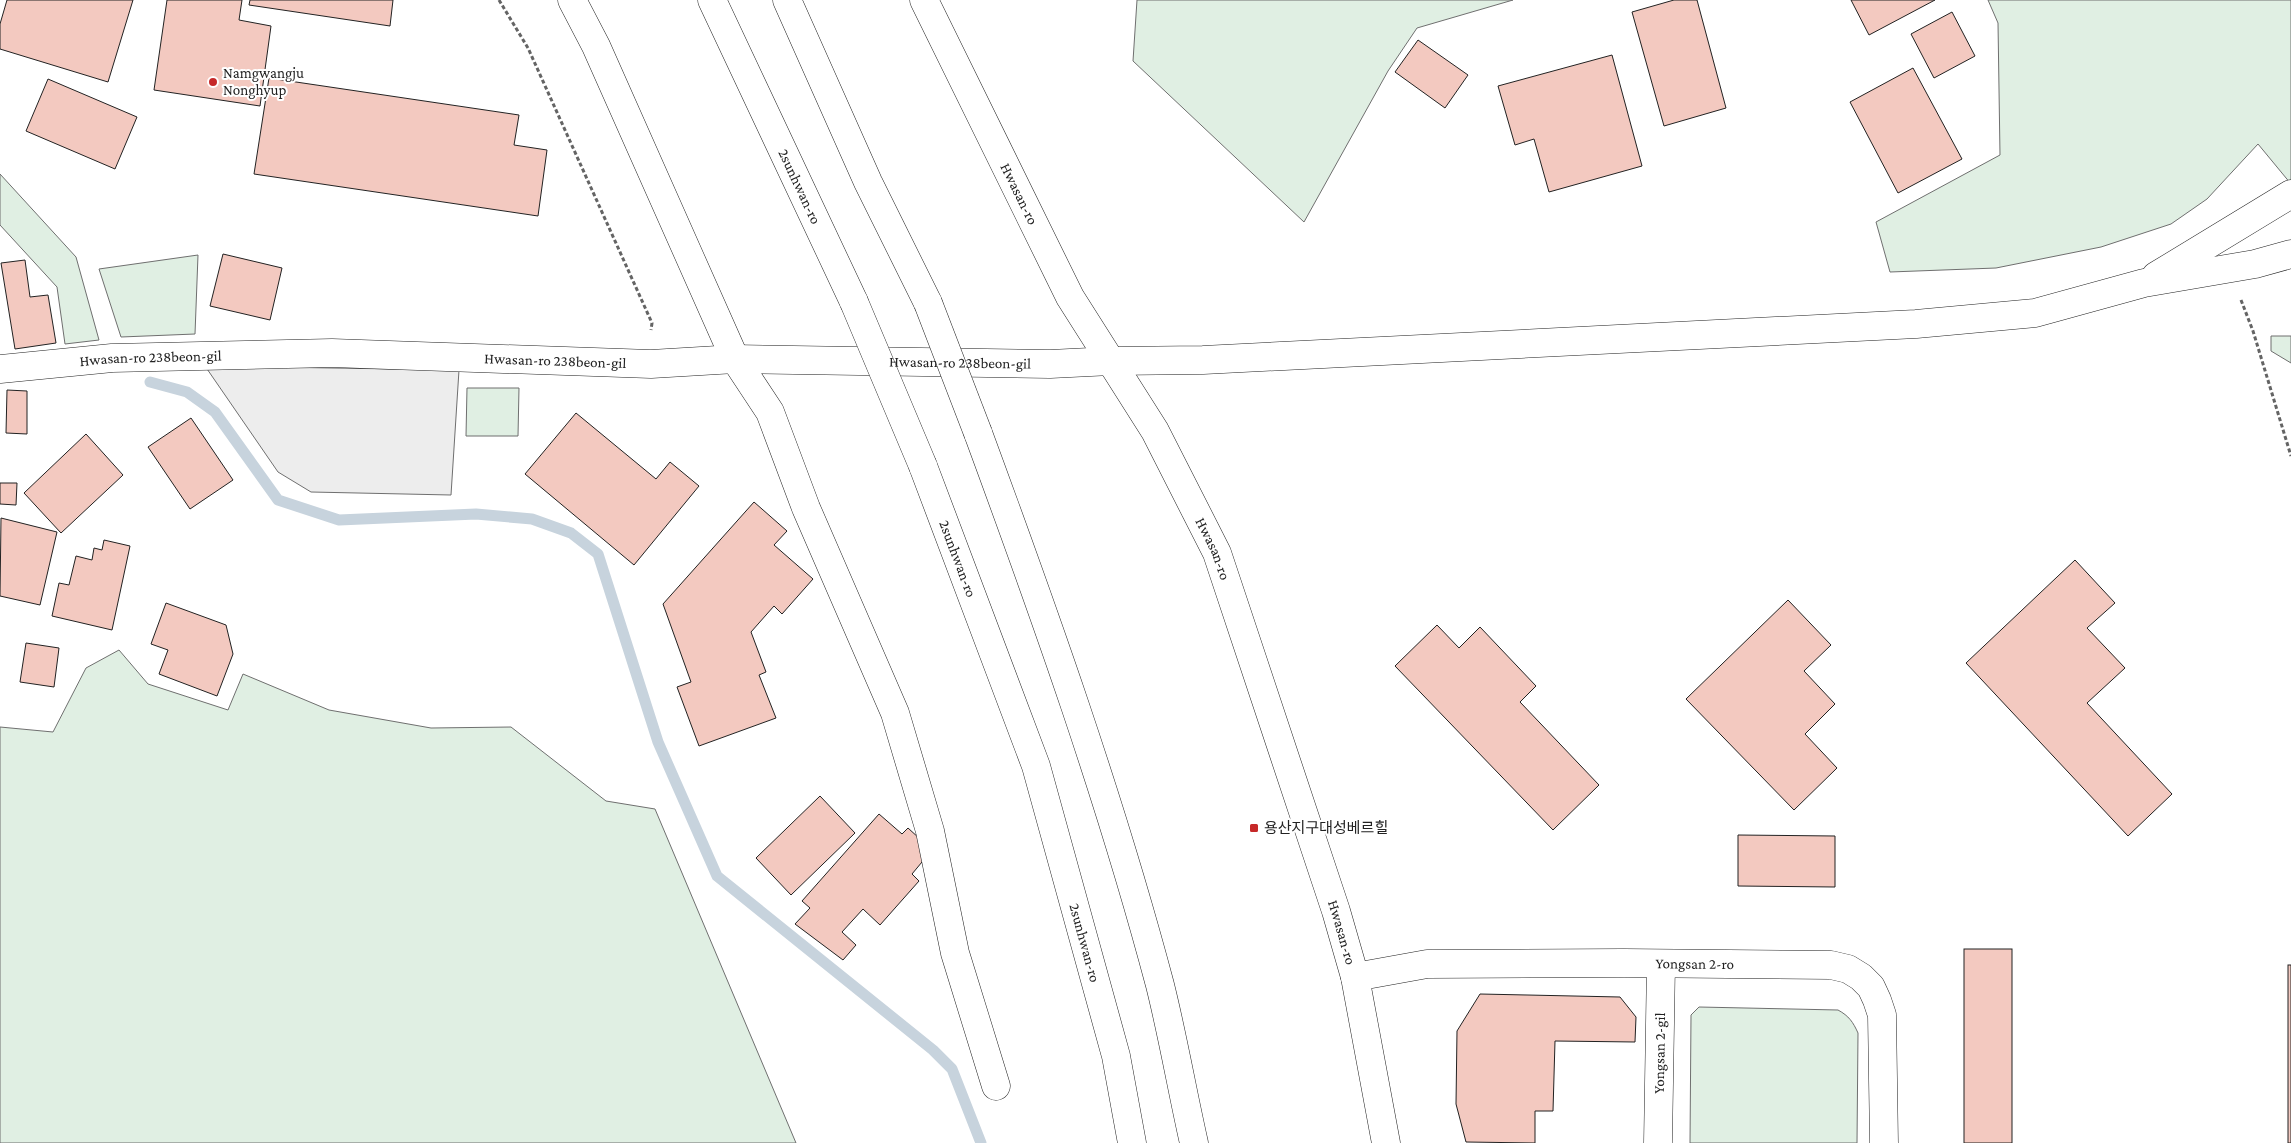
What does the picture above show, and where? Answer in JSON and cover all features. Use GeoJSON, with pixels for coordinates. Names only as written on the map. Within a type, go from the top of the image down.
{"type":"FeatureCollection","features":[{"type":"Feature","properties":{"kind":"main road"},"geometry":{"type":"LineString","coordinates":[[572,0],[596,46],[736,359],[770,412],[806,508],[895,713],[930,831],[955,953],[996,1086]]}},
{"type":"Feature","properties":{"kind":"main road","name":"2sunhwan-ro"},"geometry":{"type":"LineString","coordinates":[[712,0],[854,302],[923,466],[1036,766],[1116,1056],[1132,1143]]}},
{"type":"Feature","properties":{"kind":"main road"},"geometry":{"type":"LineString","coordinates":[[787,0],[868,182],[928,303],[1040,600],[1104,792],[1160,986],[1194,1143]]}},
{"type":"Feature","properties":{"kind":"main road"},"geometry":{"type":"LineString","coordinates":[[802,0],[868,182]]}},
{"type":"Feature","properties":{"kind":"main road","name":"Hwasan-ro"},"geometry":{"type":"LineString","coordinates":[[924,0],[1070,297],[1155,431],[1217,553],[1336,910],[1355,977],[1386,1143]]}},
{"type":"Feature","properties":{"kind":"main road"},"geometry":{"type":"LineString","coordinates":[[2144,283],[2291,194]]}},
{"type":"Feature","properties":{"kind":"main road"},"geometry":{"type":"LineString","coordinates":[[2144,283],[2228,269],[2291,254]]}},
{"type":"Feature","properties":{"kind":"main road","name":"Hwasan-ro 238beon-gil"},"geometry":{"type":"LineString","coordinates":[[0,369],[112,358],[332,353],[651,364],[736,359],[1050,364],[1111,360],[1203,360],[1916,324],[2035,313],[2144,283]]}},
{"type":"Feature","properties":{"kind":"main road","name":"Yongsan 2-ro"},"geometry":{"type":"LineString","coordinates":[[1355,977],[1427,964],[1831,966],[1848,969],[1861,976],[1871,987],[1882,1015],[1884,1143]]}},
{"type":"Feature","properties":{"kind":"main road","name":"Yongsan 2-gil"},"geometry":{"type":"LineString","coordinates":[[1658,1143],[1661,964]]}},
{"type":"Feature","properties":{"kind":"path"},"geometry":{"type":"LineString","coordinates":[[499,0],[528,48],[652,323],[651,364]]}},
{"type":"Feature","properties":{"kind":"path"},"geometry":{"type":"LineString","coordinates":[[2228,269],[2253,330],[2291,456]]}},
{"type":"Feature","properties":{"kind":"green space"},"geometry":{"type":"Polygon","coordinates":[[[1137,0],[1513,0],[1417,28],[1388,71],[1304,222],[1133,61],[1137,0]]]}},
{"type":"Feature","properties":{"kind":"green space"},"geometry":{"type":"Polygon","coordinates":[[[1988,0],[2291,0],[2291,184],[2258,144],[2207,199],[2171,224],[2101,247],[1996,268],[1890,272],[1876,222],[2000,155],[1998,23],[1988,0]]]}},
{"type":"Feature","properties":{"kind":"green space"},"geometry":{"type":"Polygon","coordinates":[[[0,174],[76,257],[99,340],[65,344],[57,287],[0,225],[0,174]]]}},
{"type":"Feature","properties":{"kind":"green space"},"geometry":{"type":"Polygon","coordinates":[[[198,255],[195,334],[121,337],[99,269],[198,255]]]}},
{"type":"Feature","properties":{"kind":"green space"},"geometry":{"type":"Polygon","coordinates":[[[2271,336],[2291,336],[2291,363],[2271,351],[2271,336]]]}},
{"type":"Feature","properties":{"kind":"green space"},"geometry":{"type":"Polygon","coordinates":[[[467,388],[519,388],[518,436],[466,436],[467,388]]]}},
{"type":"Feature","properties":{"kind":"green space"},"geometry":{"type":"Polygon","coordinates":[[[119,650],[148,684],[228,710],[243,674],[329,710],[431,728],[511,727],[606,801],[655,809],[796,1143],[0,1143],[0,727],[53,732],[86,668],[119,650]]]}},
{"type":"Feature","properties":{"kind":"green space"},"geometry":{"type":"Polygon","coordinates":[[[1699,1007],[1838,1010],[1848,1017],[1858,1033],[1857,1143],[1690,1143],[1691,1015],[1699,1007]]]}},
{"type":"Feature","properties":{"kind":"shaded area"},"geometry":{"type":"Polygon","coordinates":[[[205,366],[459,370],[451,495],[311,492],[278,472],[205,366]]]}},
{"type":"Feature","properties":{"kind":"building"},"geometry":{"type":"Polygon","coordinates":[[[7,0],[133,0],[108,82],[0,49],[0,24],[7,0]]]}},
{"type":"Feature","properties":{"kind":"building"},"geometry":{"type":"Polygon","coordinates":[[[167,0],[242,0],[239,20],[271,26],[260,106],[154,90],[167,0]]]}},
{"type":"Feature","properties":{"kind":"building"},"geometry":{"type":"Polygon","coordinates":[[[250,0],[393,0],[390,26],[249,5],[250,0]]]}},
{"type":"Feature","properties":{"kind":"building"},"geometry":{"type":"Polygon","coordinates":[[[1674,0],[1697,0],[1726,108],[1664,126],[1632,12],[1674,0]]]}},
{"type":"Feature","properties":{"kind":"building"},"geometry":{"type":"Polygon","coordinates":[[[1851,0],[1935,0],[1869,35],[1851,0]]]}},
{"type":"Feature","properties":{"kind":"building"},"geometry":{"type":"Polygon","coordinates":[[[1952,12],[1975,56],[1934,78],[1911,34],[1952,12]]]}},
{"type":"Feature","properties":{"kind":"building"},"geometry":{"type":"Polygon","coordinates":[[[1418,40],[1468,75],[1445,108],[1395,72],[1418,40]]]}},
{"type":"Feature","properties":{"kind":"building"},"geometry":{"type":"Polygon","coordinates":[[[1612,55],[1642,166],[1549,192],[1534,139],[1515,145],[1498,86],[1612,55]]]}},
{"type":"Feature","properties":{"kind":"building"},"geometry":{"type":"Polygon","coordinates":[[[1913,68],[1962,159],[1898,193],[1850,102],[1913,68]]]}},
{"type":"Feature","properties":{"kind":"building"},"geometry":{"type":"Polygon","coordinates":[[[269,78],[519,115],[514,145],[547,150],[538,216],[254,174],[269,78]]]}},
{"type":"Feature","properties":{"kind":"building"},"geometry":{"type":"Polygon","coordinates":[[[48,79],[137,117],[115,169],[26,131],[48,79]]]}},
{"type":"Feature","properties":{"kind":"building"},"geometry":{"type":"Polygon","coordinates":[[[223,254],[282,268],[270,320],[210,306],[223,254]]]}},
{"type":"Feature","properties":{"kind":"building"},"geometry":{"type":"Polygon","coordinates":[[[25,260],[30,297],[48,295],[56,343],[15,349],[1,263],[25,260]]]}},
{"type":"Feature","properties":{"kind":"building"},"geometry":{"type":"Polygon","coordinates":[[[7,390],[27,391],[27,434],[6,433],[7,390]]]}},
{"type":"Feature","properties":{"kind":"building"},"geometry":{"type":"Polygon","coordinates":[[[576,413],[656,479],[670,462],[699,486],[634,565],[525,474],[576,413]]]}},
{"type":"Feature","properties":{"kind":"building"},"geometry":{"type":"Polygon","coordinates":[[[191,418],[233,480],[190,509],[148,447],[191,418]]]}},
{"type":"Feature","properties":{"kind":"building"},"geometry":{"type":"Polygon","coordinates":[[[86,434],[123,475],[61,533],[24,493],[86,434]]]}},
{"type":"Feature","properties":{"kind":"building"},"geometry":{"type":"Polygon","coordinates":[[[0,483],[17,483],[16,505],[0,504],[0,483]]]}},
{"type":"Feature","properties":{"kind":"building"},"geometry":{"type":"Polygon","coordinates":[[[754,502],[787,531],[774,545],[813,579],[782,614],[774,606],[751,632],[766,672],[759,675],[776,718],[699,746],[677,687],[691,682],[663,604],[754,502]]]}},
{"type":"Feature","properties":{"kind":"building"},"geometry":{"type":"Polygon","coordinates":[[[1,518],[57,532],[40,605],[0,596],[1,518]]]}},
{"type":"Feature","properties":{"kind":"building"},"geometry":{"type":"Polygon","coordinates":[[[104,540],[130,546],[112,630],[52,616],[59,583],[69,585],[76,556],[92,560],[94,548],[102,550],[104,540]]]}},
{"type":"Feature","properties":{"kind":"building"},"geometry":{"type":"Polygon","coordinates":[[[2075,560],[2115,603],[2087,628],[2125,668],[2087,703],[2172,794],[2128,836],[1966,663],[2075,560]]]}},
{"type":"Feature","properties":{"kind":"building"},"geometry":{"type":"Polygon","coordinates":[[[1788,600],[1831,645],[1804,671],[1835,704],[1805,734],[1837,768],[1794,810],[1686,699],[1788,600]]]}},
{"type":"Feature","properties":{"kind":"building"},"geometry":{"type":"Polygon","coordinates":[[[166,603],[226,625],[233,654],[217,696],[159,674],[168,650],[151,644],[166,603]]]}},
{"type":"Feature","properties":{"kind":"building"},"geometry":{"type":"Polygon","coordinates":[[[1437,625],[1459,648],[1480,627],[1536,686],[1520,702],[1599,785],[1553,830],[1395,666],[1437,625]]]}},
{"type":"Feature","properties":{"kind":"building"},"geometry":{"type":"Polygon","coordinates":[[[26,643],[59,648],[54,687],[20,682],[26,643]]]}},
{"type":"Feature","properties":{"kind":"building"},"geometry":{"type":"Polygon","coordinates":[[[820,796],[855,833],[791,895],[756,858],[820,796]]]}},
{"type":"Feature","properties":{"kind":"building"},"geometry":{"type":"Polygon","coordinates":[[[879,814],[902,834],[908,828],[932,850],[912,874],[919,881],[880,925],[863,909],[842,932],[856,945],[843,960],[795,924],[810,908],[802,901],[879,814]]]}},
{"type":"Feature","properties":{"kind":"building"},"geometry":{"type":"Polygon","coordinates":[[[1738,835],[1835,836],[1835,887],[1738,886],[1738,835]]]}},
{"type":"Feature","properties":{"kind":"building"},"geometry":{"type":"Polygon","coordinates":[[[1964,949],[2012,949],[2012,1143],[1964,1143],[1964,949]]]}},
{"type":"Feature","properties":{"kind":"building"},"geometry":{"type":"Polygon","coordinates":[[[2288,965],[2291,965],[2291,1143],[2288,1143],[2288,965]]]}},
{"type":"Feature","properties":{"kind":"building"},"geometry":{"type":"Polygon","coordinates":[[[1480,994],[1620,997],[1636,1017],[1635,1042],[1555,1041],[1553,1111],[1535,1111],[1535,1143],[1466,1142],[1456,1104],[1457,1031],[1480,994]]]}},
{"type":"Feature","properties":{"kind":"waterway"},"geometry":{"type":"LineString","coordinates":[[150,382],[187,392],[215,412],[278,500],[339,520],[476,514],[532,519],[571,533],[598,554],[658,742],[717,876],[933,1050],[952,1069],[981,1143]]}},
{"type":"Feature","properties":{"kind":"place","name":"Namgwangju Nonghyup"},"geometry":{"type":"Point","coordinates":[213,82]}},
{"type":"Feature","properties":{"kind":"place","name":"용산지구대성베르힐"},"geometry":{"type":"Point","coordinates":[1254,828]}}]}
